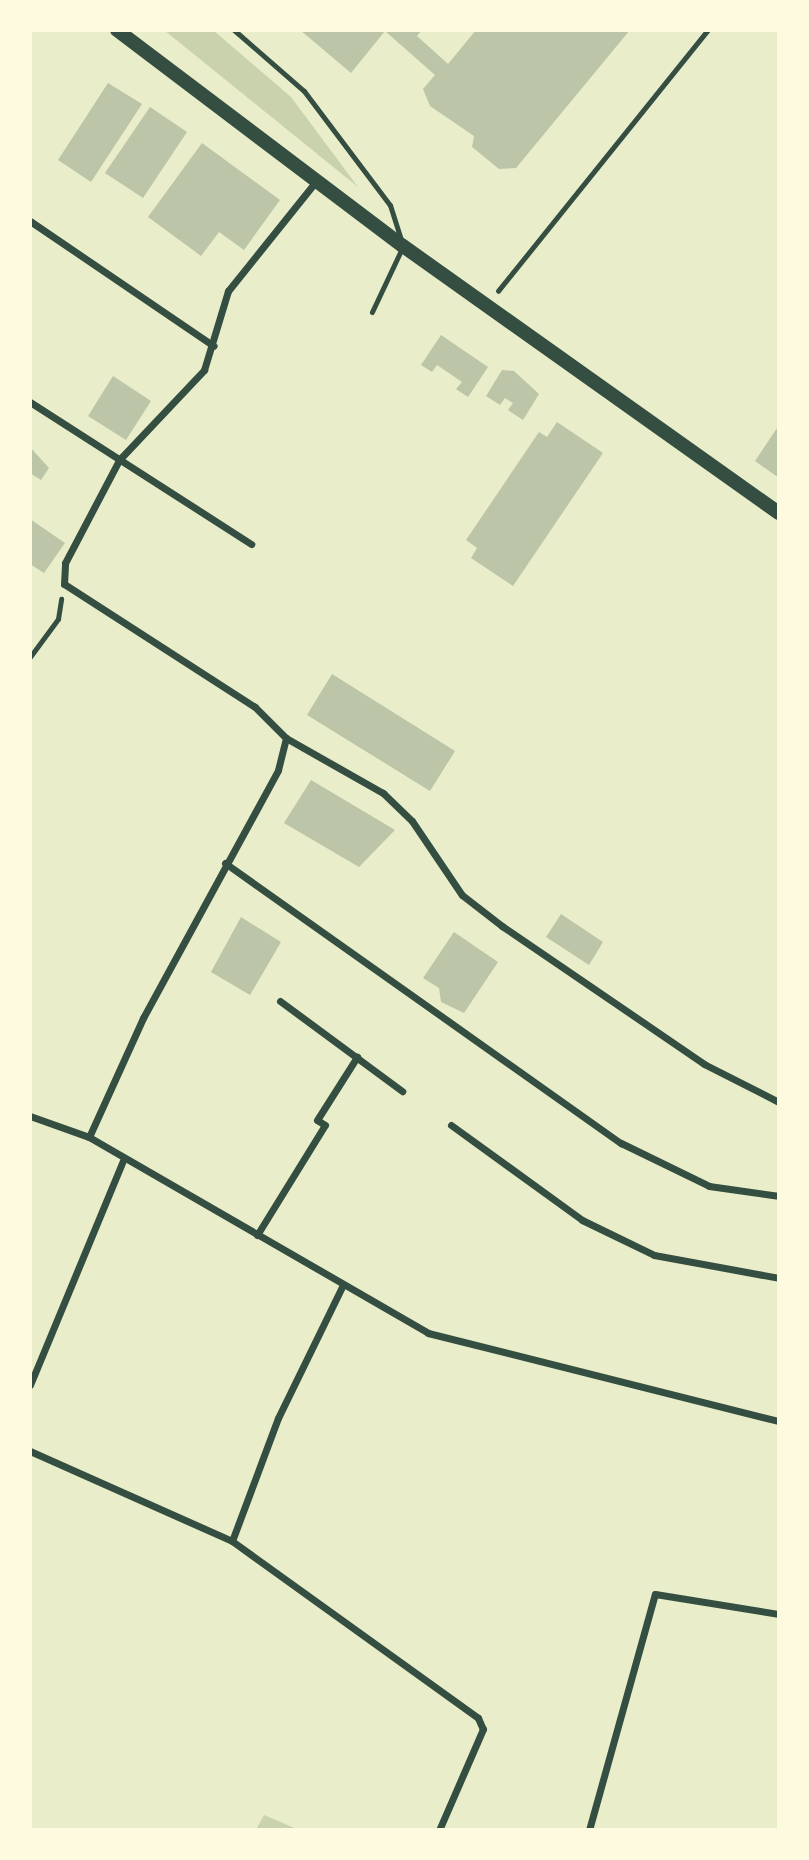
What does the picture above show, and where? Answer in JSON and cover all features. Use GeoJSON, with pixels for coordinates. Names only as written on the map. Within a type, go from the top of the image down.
{"type":"FeatureCollection","features":[{"type":"Feature","properties":{"kind":"main road"},"geometry":{"type":"LineString","coordinates":[[117,30],[404,246],[779,513]]}},
{"type":"Feature","properties":{"kind":"street"},"geometry":{"type":"LineString","coordinates":[[316,181],[228,291],[214,346],[190,389],[119,460],[76,532],[64,584],[255,706],[286,738],[383,793],[412,821],[462,895],[502,926],[704,1064],[779,1102]]}},
{"type":"Feature","properties":{"kind":"street"},"geometry":{"type":"LineString","coordinates":[[30,221],[214,346]]}},
{"type":"Feature","properties":{"kind":"street"},"geometry":{"type":"LineString","coordinates":[[30,402],[251,544]]}},
{"type":"Feature","properties":{"kind":"street"},"geometry":{"type":"LineString","coordinates":[[89,1137],[225,863],[278,770],[286,738]]}},
{"type":"Feature","properties":{"kind":"street"},"geometry":{"type":"LineString","coordinates":[[225,863],[621,1143],[709,1186],[779,1196]]}},
{"type":"Feature","properties":{"kind":"street"},"geometry":{"type":"LineString","coordinates":[[280,1001],[402,1091]]}},
{"type":"Feature","properties":{"kind":"street"},"geometry":{"type":"LineString","coordinates":[[257,1235],[325,1125],[317,1120],[356,1057]]}},
{"type":"Feature","properties":{"kind":"street"},"geometry":{"type":"LineString","coordinates":[[30,1116],[89,1137],[123,1160],[257,1235],[342,1287],[428,1333],[779,1421]]}},
{"type":"Feature","properties":{"kind":"street"},"geometry":{"type":"LineString","coordinates":[[451,1125],[582,1220],[642,1249],[779,1278]]}},
{"type":"Feature","properties":{"kind":"street"},"geometry":{"type":"LineString","coordinates":[[30,1385],[123,1160]]}},
{"type":"Feature","properties":{"kind":"street"},"geometry":{"type":"LineString","coordinates":[[232,1541],[283,1407],[342,1287]]}},
{"type":"Feature","properties":{"kind":"street"},"geometry":{"type":"LineString","coordinates":[[30,1451],[232,1541],[478,1718],[483,1729],[439,1830]]}},
{"type":"Feature","properties":{"kind":"street"},"geometry":{"type":"LineString","coordinates":[[589,1830],[655,1594],[779,1614]]}},
{"type":"Feature","properties":{"kind":"lane"},"geometry":{"type":"LineString","coordinates":[[234,30],[304,91],[359,159],[390,205],[404,246],[372,312]]}},
{"type":"Feature","properties":{"kind":"path"},"geometry":{"type":"LineString","coordinates":[[494,298],[708,30]]}},
{"type":"Feature","properties":{"kind":"path"},"geometry":{"type":"LineString","coordinates":[[30,657],[58,619],[64,584]]}},
{"type":"Feature","properties":{"kind":"green space"},"geometry":{"type":"Polygon","coordinates":[[[164,30],[213,30],[291,97],[358,187],[164,30]]]}},
{"type":"Feature","properties":{"kind":"green space"},"geometry":{"type":"Polygon","coordinates":[[[264,1815],[299,1830],[256,1830],[264,1815]]]}},
{"type":"Feature","properties":{"kind":"building"},"geometry":{"type":"Polygon","coordinates":[[[300,30],[422,30],[417,36],[448,64],[476,30],[630,30],[516,168],[499,169],[472,147],[474,136],[430,106],[423,89],[435,75],[385,31],[351,73],[300,30]]]}},
{"type":"Feature","properties":{"kind":"building"},"geometry":{"type":"Polygon","coordinates":[[[108,83],[142,104],[91,182],[58,160],[108,83]]]}},
{"type":"Feature","properties":{"kind":"building"},"geometry":{"type":"Polygon","coordinates":[[[150,107],[187,132],[143,198],[105,173],[150,107]]]}},
{"type":"Feature","properties":{"kind":"building"},"geometry":{"type":"Polygon","coordinates":[[[202,143],[280,200],[244,250],[219,232],[201,256],[148,217],[202,143]]]}},
{"type":"Feature","properties":{"kind":"building"},"geometry":{"type":"Polygon","coordinates":[[[441,335],[488,367],[468,397],[456,389],[462,382],[437,365],[432,372],[421,365],[441,335]]]}},
{"type":"Feature","properties":{"kind":"building"},"geometry":{"type":"Polygon","coordinates":[[[502,370],[514,371],[539,394],[523,420],[508,410],[513,403],[505,398],[500,405],[486,396],[502,370]]]}},
{"type":"Feature","properties":{"kind":"building"},"geometry":{"type":"Polygon","coordinates":[[[113,376],[151,401],[126,440],[88,416],[113,376]]]}},
{"type":"Feature","properties":{"kind":"building"},"geometry":{"type":"Polygon","coordinates":[[[557,422],[603,453],[513,586],[471,558],[477,548],[466,540],[539,432],[547,437],[557,422]]]}},
{"type":"Feature","properties":{"kind":"building"},"geometry":{"type":"Polygon","coordinates":[[[779,425],[779,478],[755,461],[779,425]]]}},
{"type":"Feature","properties":{"kind":"building"},"geometry":{"type":"Polygon","coordinates":[[[30,447],[49,468],[41,480],[30,473],[30,447]]]}},
{"type":"Feature","properties":{"kind":"building"},"geometry":{"type":"Polygon","coordinates":[[[30,519],[65,543],[44,573],[30,564],[30,519]]]}},
{"type":"Feature","properties":{"kind":"building"},"geometry":{"type":"Polygon","coordinates":[[[332,674],[455,751],[430,791],[307,715],[332,674]]]}},
{"type":"Feature","properties":{"kind":"building"},"geometry":{"type":"Polygon","coordinates":[[[311,780],[395,830],[359,867],[284,823],[311,780]]]}},
{"type":"Feature","properties":{"kind":"building"},"geometry":{"type":"Polygon","coordinates":[[[561,914],[603,942],[589,965],[546,937],[561,914]]]}},
{"type":"Feature","properties":{"kind":"building"},"geometry":{"type":"Polygon","coordinates":[[[241,917],[281,942],[250,995],[211,972],[241,917]]]}},
{"type":"Feature","properties":{"kind":"building"},"geometry":{"type":"Polygon","coordinates":[[[454,932],[498,962],[464,1013],[441,1002],[439,988],[423,978],[454,932]]]}}]}
